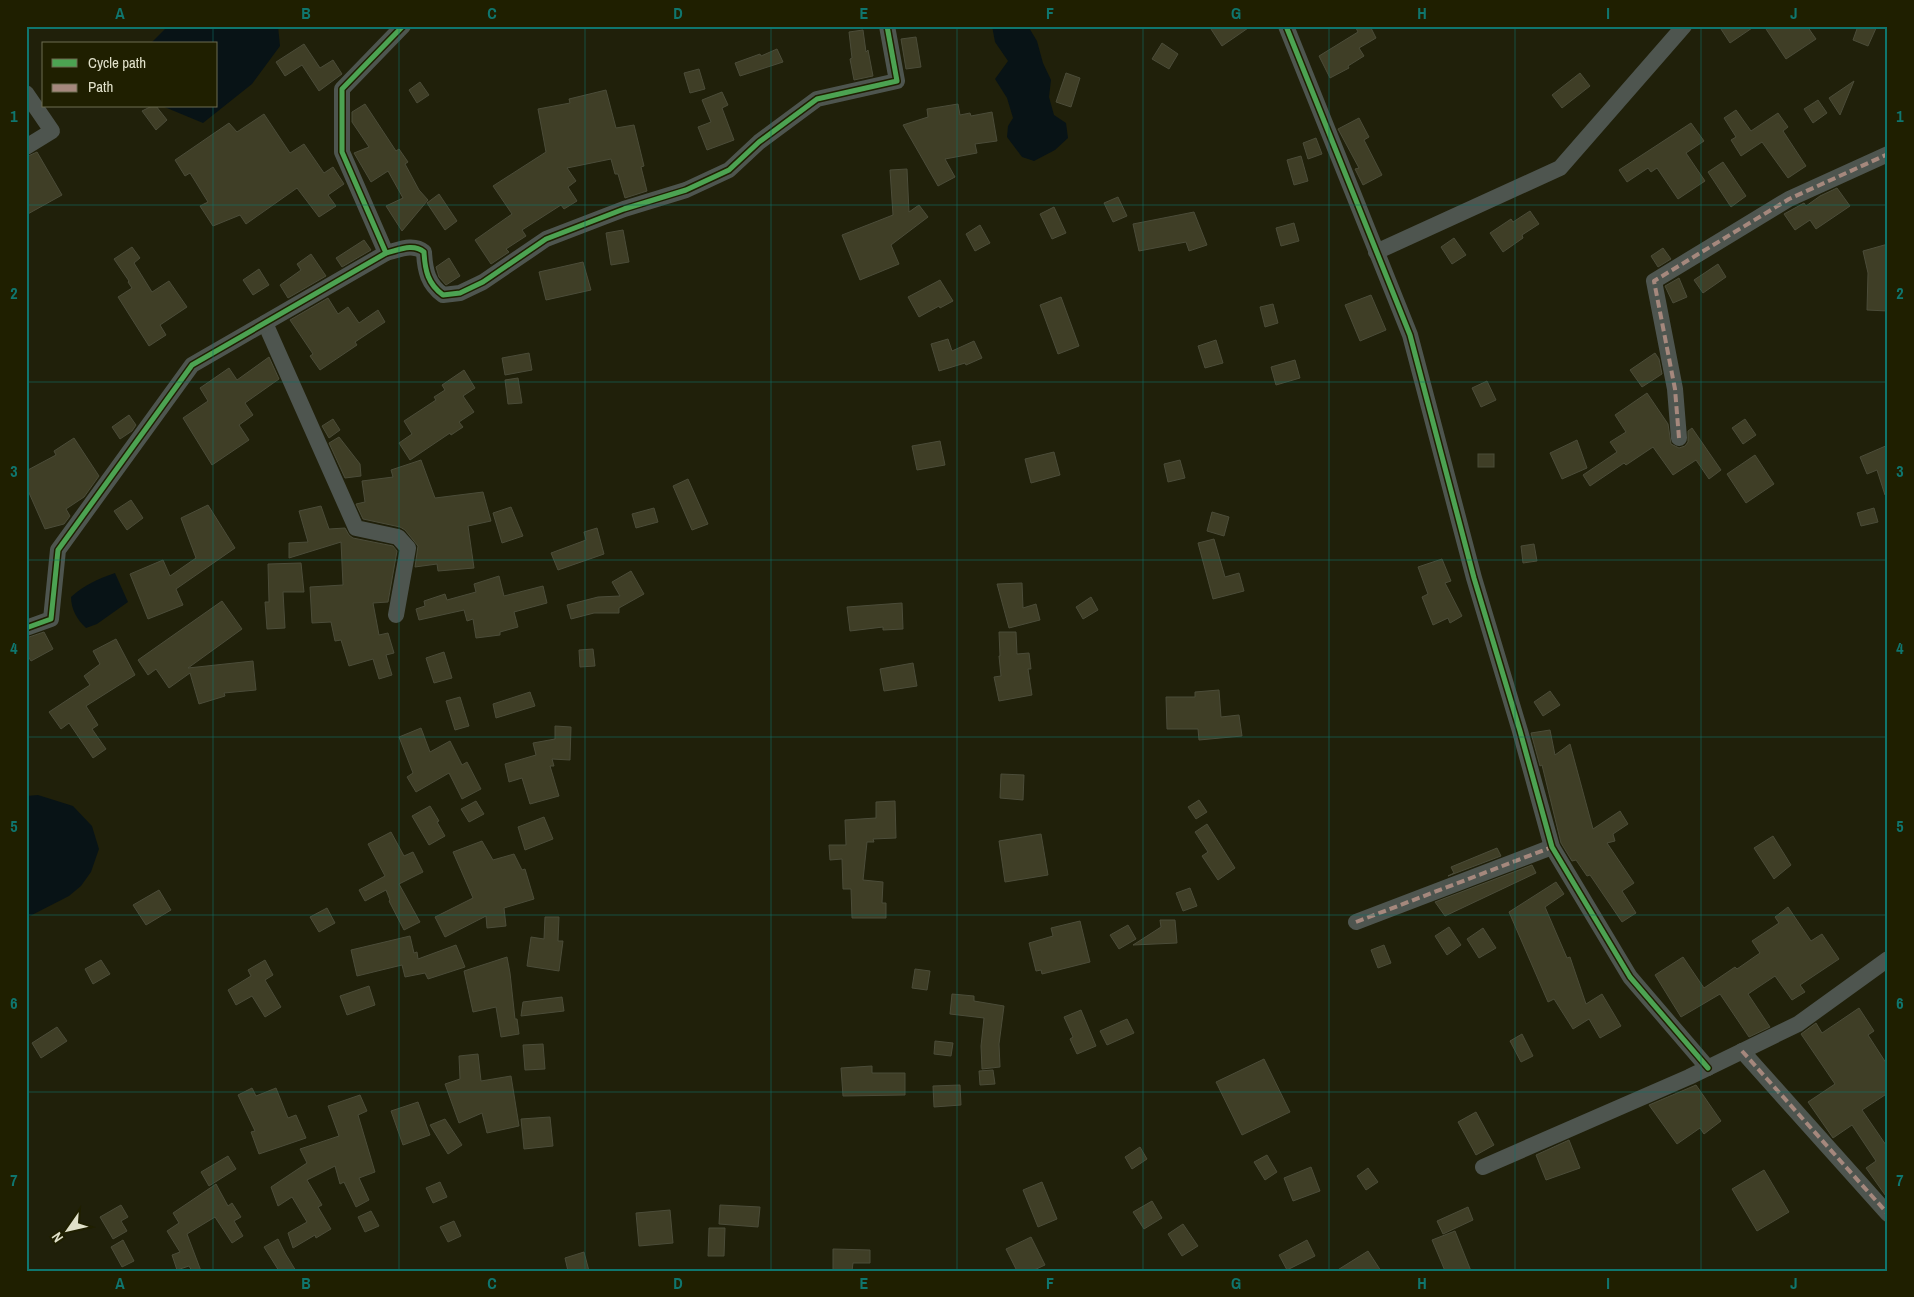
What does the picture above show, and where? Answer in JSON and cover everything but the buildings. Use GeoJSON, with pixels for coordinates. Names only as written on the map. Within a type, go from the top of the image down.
{"type":"FeatureCollection","features":[{"type":"Feature","properties":{"kind":"street"},"geometry":{"type":"LineString","coordinates":[[386,253],[342,152],[342,88],[403,26]]}},
{"type":"Feature","properties":{"kind":"street"},"geometry":{"type":"LineString","coordinates":[[26,628],[51,619],[58,550],[192,365],[386,253],[415,247],[420,249],[424,252],[425,269],[434,288],[443,296],[460,294],[483,282],[546,239],[624,209],[686,190],[729,170],[759,142],[816,98],[897,81],[887,26]]}},
{"type":"Feature","properties":{"kind":"street"},"geometry":{"type":"LineString","coordinates":[[1286,26],[1410,335],[1474,578],[1520,731],[1552,848],[1630,977],[1708,1068]]}},
{"type":"Feature","properties":{"kind":"street"},"geometry":{"type":"LineString","coordinates":[[1376,252],[1560,168],[1684,26]]}},
{"type":"Feature","properties":{"kind":"street"},"geometry":{"type":"LineString","coordinates":[[26,94],[52,131],[26,147]]}},
{"type":"Feature","properties":{"kind":"street"},"geometry":{"type":"LineString","coordinates":[[1679,438],[1675,389],[1654,281],[1789,199],[1888,154]]}},
{"type":"Feature","properties":{"kind":"street"},"geometry":{"type":"LineString","coordinates":[[265,322],[356,528],[398,537],[408,548],[396,615]]}},
{"type":"Feature","properties":{"kind":"street"},"geometry":{"type":"LineString","coordinates":[[1356,922],[1552,848]]}},
{"type":"Feature","properties":{"kind":"street"},"geometry":{"type":"LineString","coordinates":[[1483,1167],[1708,1068],[1798,1024],[1888,959]]}},
{"type":"Feature","properties":{"kind":"street"},"geometry":{"type":"LineString","coordinates":[[1742,1051],[1888,1214]]}},
{"type":"Feature","properties":{"kind":"shaded area"},"geometry":{"type":"Polygon","coordinates":[[[168,26],[278,26],[280,46],[252,84],[203,123],[167,108],[218,108],[218,42],[152,42],[168,26]]]}},
{"type":"Feature","properties":{"kind":"shaded area"},"geometry":{"type":"Polygon","coordinates":[[[992,26],[1028,26],[1037,41],[1043,63],[1051,80],[1049,97],[1054,115],[1066,123],[1068,138],[1055,150],[1034,161],[1022,157],[1007,137],[1008,126],[1013,118],[1007,98],[995,79],[1008,61],[995,42],[992,26]]]}},
{"type":"Feature","properties":{"kind":"shaded area"},"geometry":{"type":"Polygon","coordinates":[[[115,573],[128,602],[97,624],[86,628],[75,614],[71,597],[92,583],[115,573]]]}},
{"type":"Feature","properties":{"kind":"shaded area"},"geometry":{"type":"Polygon","coordinates":[[[38,795],[73,806],[92,826],[99,849],[91,872],[81,886],[69,896],[26,918],[26,796],[38,795]]]}},
{"type":"Feature","properties":{"kind":"marked path"},"geometry":{"type":"LineString","coordinates":[[1679,438],[1675,389],[1654,281],[1789,199],[1888,154]]}},
{"type":"Feature","properties":{"kind":"marked path"},"geometry":{"type":"LineString","coordinates":[[1356,922],[1552,847]]}},
{"type":"Feature","properties":{"kind":"marked path"},"geometry":{"type":"LineString","coordinates":[[1742,1051],[1888,1214]]}},
{"type":"Feature","properties":{"kind":"cycle path"},"geometry":{"type":"LineString","coordinates":[[26,628],[51,619],[58,550],[192,365],[386,253],[342,152],[342,89],[403,26]]}},
{"type":"Feature","properties":{"kind":"cycle path"},"geometry":{"type":"LineString","coordinates":[[386,253],[406,248],[420,249],[424,252],[428,276],[438,291],[443,295],[460,293],[483,282],[546,239],[624,209],[686,190],[729,170],[759,142],[817,99],[897,81],[887,26]]}},
{"type":"Feature","properties":{"kind":"cycle path"},"geometry":{"type":"LineString","coordinates":[[1286,26],[1410,335],[1474,578],[1520,731],[1552,847],[1630,977],[1708,1068]]}}]}
